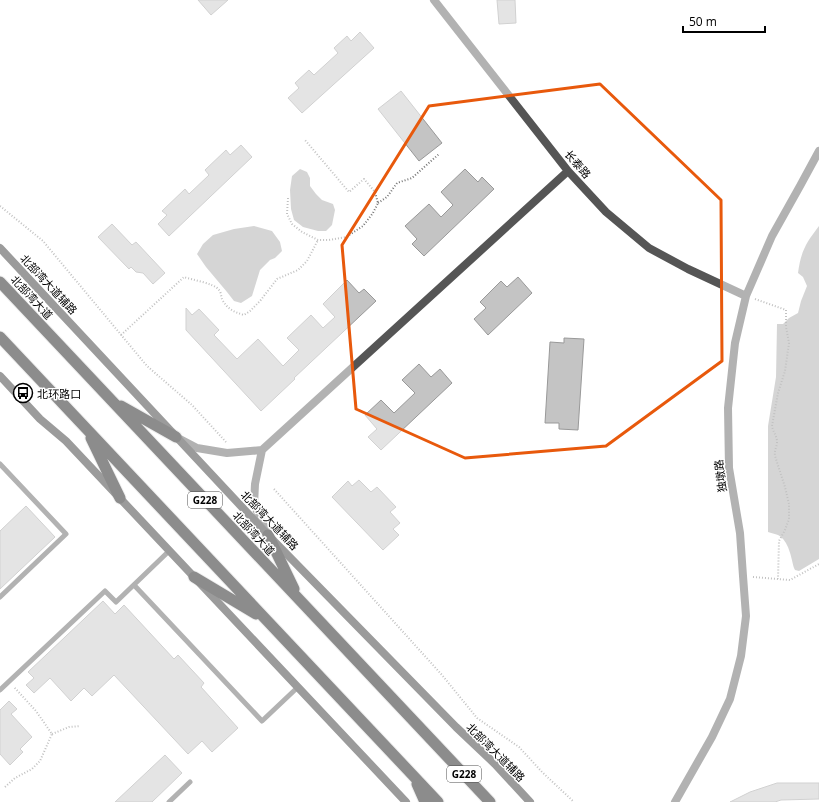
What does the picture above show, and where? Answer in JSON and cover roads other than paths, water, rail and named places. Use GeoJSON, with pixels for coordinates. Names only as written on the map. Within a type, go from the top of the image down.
{"type":"FeatureCollection","features":[{"type":"Feature","properties":{"kind":"highway","name":"北部湾大道"},"geometry":{"type":"LineString","coordinates":[[0,282],[490,802]]}},
{"type":"Feature","properties":{"kind":"highway"},"geometry":{"type":"LineString","coordinates":[[0,337],[438,802]]}},
{"type":"Feature","properties":{"kind":"highway"},"geometry":{"type":"LineString","coordinates":[[0,346],[16,354]]}},
{"type":"Feature","properties":{"kind":"highway"},"geometry":{"type":"LineString","coordinates":[[112,401],[176,437]]}},
{"type":"Feature","properties":{"kind":"highway"},"geometry":{"type":"LineString","coordinates":[[86,428],[120,498]]}},
{"type":"Feature","properties":{"kind":"highway"},"geometry":{"type":"LineString","coordinates":[[268,535],[299,599]]}},
{"type":"Feature","properties":{"kind":"highway"},"geometry":{"type":"LineString","coordinates":[[194,577],[268,621]]}},
{"type":"Feature","properties":{"kind":"highway"},"geometry":{"type":"LineString","coordinates":[[414,776],[425,802]]}},
{"type":"Feature","properties":{"kind":"main road","name":"北部湾大道辅路"},"geometry":{"type":"LineString","coordinates":[[0,248],[268,535],[456,727],[495,764],[530,802]]}},
{"type":"Feature","properties":{"kind":"main road"},"geometry":{"type":"LineString","coordinates":[[0,376],[40,419],[66,441],[406,802]]}},
{"type":"Feature","properties":{"kind":"street","name":"长泰路"},"geometry":{"type":"LineString","coordinates":[[434,0],[568,171],[606,212],[649,248],[688,269],[746,296]]}},
{"type":"Feature","properties":{"kind":"street","name":"独墩路"},"geometry":{"type":"LineString","coordinates":[[675,802],[712,737],[730,699],[742,656],[746,616],[744,576],[740,534],[729,468],[728,408],[735,343],[746,296],[772,236],[819,151]]}},
{"type":"Feature","properties":{"kind":"street"},"geometry":{"type":"LineString","coordinates":[[268,535],[254,505],[255,484],[262,450],[568,171]]}},
{"type":"Feature","properties":{"kind":"street"},"geometry":{"type":"LineString","coordinates":[[176,437],[197,448],[220,452],[227,453],[262,450]]}},
{"type":"Feature","properties":{"kind":"lane"},"geometry":{"type":"LineString","coordinates":[[0,464],[66,534],[0,597]]}},
{"type":"Feature","properties":{"kind":"lane"},"geometry":{"type":"LineString","coordinates":[[0,690],[105,591],[116,602],[169,551]]}},
{"type":"Feature","properties":{"kind":"lane"},"geometry":{"type":"LineString","coordinates":[[134,584],[262,721],[298,687]]}},
{"type":"Feature","properties":{"kind":"lane"},"geometry":{"type":"LineString","coordinates":[[169,802],[190,782]]}},
{"type":"Feature","properties":{"kind":"place","name":"北环路口"},"geometry":{"type":"Point","coordinates":[23,393]}}]}
